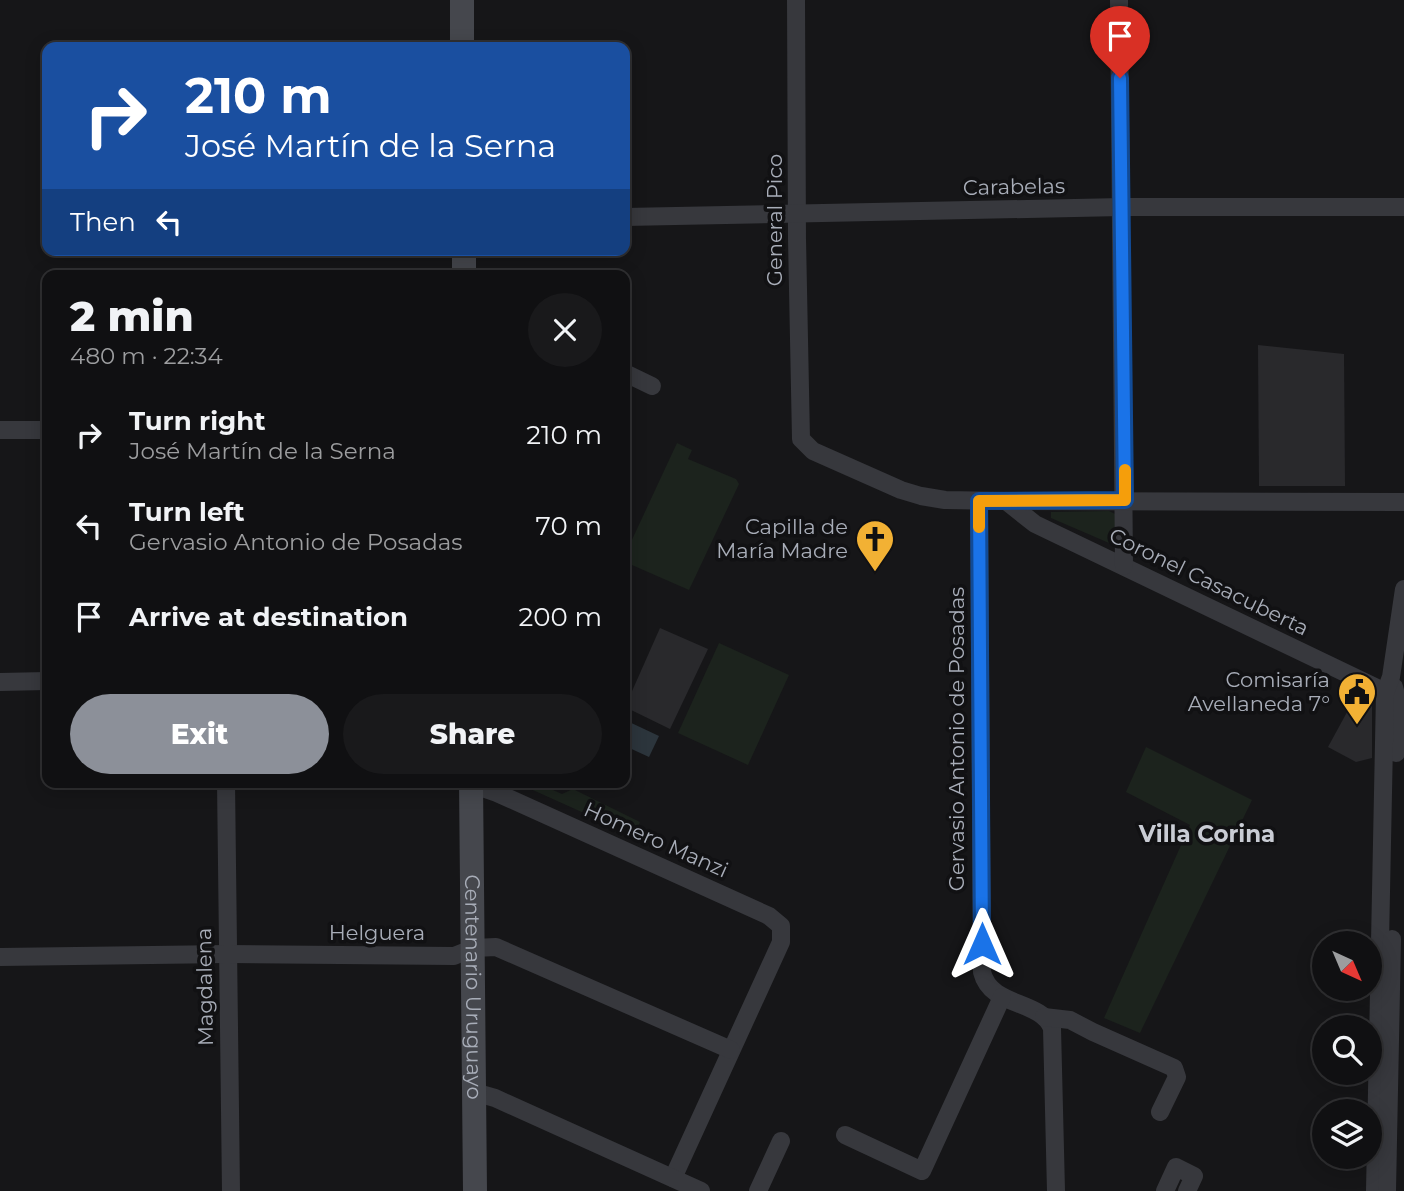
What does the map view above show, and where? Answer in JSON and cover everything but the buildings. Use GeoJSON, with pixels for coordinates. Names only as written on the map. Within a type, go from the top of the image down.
{"type":"FeatureCollection","features":[{"type":"Feature","properties":{"kind":"main road"},"geometry":{"type":"LineString","coordinates":[[462,0],[462,42]]}},
{"type":"Feature","properties":{"kind":"main road","name":"Centenario Uruguayo"},"geometry":{"type":"LineString","coordinates":[[471,788],[475,1191]]}},
{"type":"Feature","properties":{"kind":"street","name":"General Pico"},"geometry":{"type":"LineString","coordinates":[[796,0],[802,439],[813,451],[901,489],[930,498],[979,501]]}},
{"type":"Feature","properties":{"kind":"street"},"geometry":{"type":"LineString","coordinates":[[1119,0],[1124,566]]}},
{"type":"Feature","properties":{"kind":"street","name":"Carabelas"},"geometry":{"type":"LineString","coordinates":[[630,217],[1122,207],[1404,207]]}},
{"type":"Feature","properties":{"kind":"street"},"geometry":{"type":"LineString","coordinates":[[630,375],[652,386]]}},
{"type":"Feature","properties":{"kind":"street"},"geometry":{"type":"LineString","coordinates":[[0,430],[42,429]]}},
{"type":"Feature","properties":{"kind":"street"},"geometry":{"type":"LineString","coordinates":[[979,501],[1404,502]]}},
{"type":"Feature","properties":{"kind":"street","name":"Gervasio Antonio de Posadas"},"geometry":{"type":"LineString","coordinates":[[979,501],[982,972],[991,991],[1002,997],[1044,1017],[1070,1020],[1174,1068],[1177,1077],[1160,1112]]}},
{"type":"Feature","properties":{"kind":"street","name":"Coronel Casacuberta"},"geometry":{"type":"LineString","coordinates":[[1006,501],[1035,524],[1394,692]]}},
{"type":"Feature","properties":{"kind":"street"},"geometry":{"type":"LineString","coordinates":[[1375,1191],[1394,692],[1404,589]]}},
{"type":"Feature","properties":{"kind":"street"},"geometry":{"type":"LineString","coordinates":[[0,682],[42,681]]}},
{"type":"Feature","properties":{"kind":"street"},"geometry":{"type":"LineString","coordinates":[[1387,1191],[1394,692]]}},
{"type":"Feature","properties":{"kind":"street","name":"Magdalena"},"geometry":{"type":"LineString","coordinates":[[226,788],[231,1191]]}},
{"type":"Feature","properties":{"kind":"street","name":"Homero Manzi"},"geometry":{"type":"LineString","coordinates":[[482,788],[769,916],[781,926],[781,942],[731,1050]]}},
{"type":"Feature","properties":{"kind":"street","name":"Helguera"},"geometry":{"type":"LineString","coordinates":[[0,957],[227,954],[454,956],[474,948],[496,947],[731,1050]]}},
{"type":"Feature","properties":{"kind":"street"},"geometry":{"type":"LineString","coordinates":[[845,1135],[922,1171],[1002,997]]}},
{"type":"Feature","properties":{"kind":"street"},"geometry":{"type":"LineString","coordinates":[[1044,1017],[1052,1028],[1054,1039],[1056,1191]]}},
{"type":"Feature","properties":{"kind":"street"},"geometry":{"type":"LineString","coordinates":[[673,1178],[731,1050]]}},
{"type":"Feature","properties":{"kind":"street"},"geometry":{"type":"LineString","coordinates":[[474,1092],[495,1098],[701,1191]]}},
{"type":"Feature","properties":{"kind":"street"},"geometry":{"type":"LineString","coordinates":[[758,1191],[780,1141]]}},
{"type":"Feature","properties":{"kind":"street"},"geometry":{"type":"LineString","coordinates":[[1165,1191],[1176,1167],[1194,1176],[1187,1191]]}},
{"type":"Feature","properties":{"kind":"shaded area"},"geometry":{"type":"Polygon","coordinates":[[[677,443],[692,450],[688,459],[736,479],[739,484],[689,590],[630,564],[630,544],[677,443]]]}},
{"type":"Feature","properties":{"kind":"shaded area"},"geometry":{"type":"Polygon","coordinates":[[[1109,511],[1115,514],[1116,541],[1109,543],[1051,518],[1051,512],[1109,511]]]}},
{"type":"Feature","properties":{"kind":"shaded area"},"geometry":{"type":"Polygon","coordinates":[[[719,643],[789,675],[748,765],[678,733],[719,643]]]}},
{"type":"Feature","properties":{"kind":"shaded area"},"geometry":{"type":"Polygon","coordinates":[[[630,722],[659,736],[649,757],[630,748],[630,722]]]}},
{"type":"Feature","properties":{"kind":"shaded area"},"geometry":{"type":"Polygon","coordinates":[[[1146,747],[1252,800],[1140,1033],[1104,1018],[1190,825],[1126,792],[1146,747]]]}},
{"type":"Feature","properties":{"kind":"shaded area"},"geometry":{"type":"Polygon","coordinates":[[[528,788],[548,788],[562,794],[573,789],[640,822],[635,836],[528,788]]]}},
{"type":"Feature","properties":{"kind":"slow traffic"},"geometry":{"type":"LineString","coordinates":[[979,527],[979,501],[1125,500],[1125,470]]}},
{"type":"Feature","properties":{"kind":"place","name":"Capilla de María Madre"},"geometry":{"type":"Point","coordinates":[875,573]}},
{"type":"Feature","properties":{"kind":"place","name":"Comisaría Avellaneda 7°"},"geometry":{"type":"Point","coordinates":[1357,726]}},
{"type":"Feature","properties":{"kind":"district","name":"Villa Corina"},"geometry":{"type":"Point","coordinates":[1207,834]}},
{"type":"Feature","properties":{"kind":"route"},"geometry":{"type":"LineString","coordinates":[[982,944],[979,501],[1125,500],[1120,78]]}}]}
